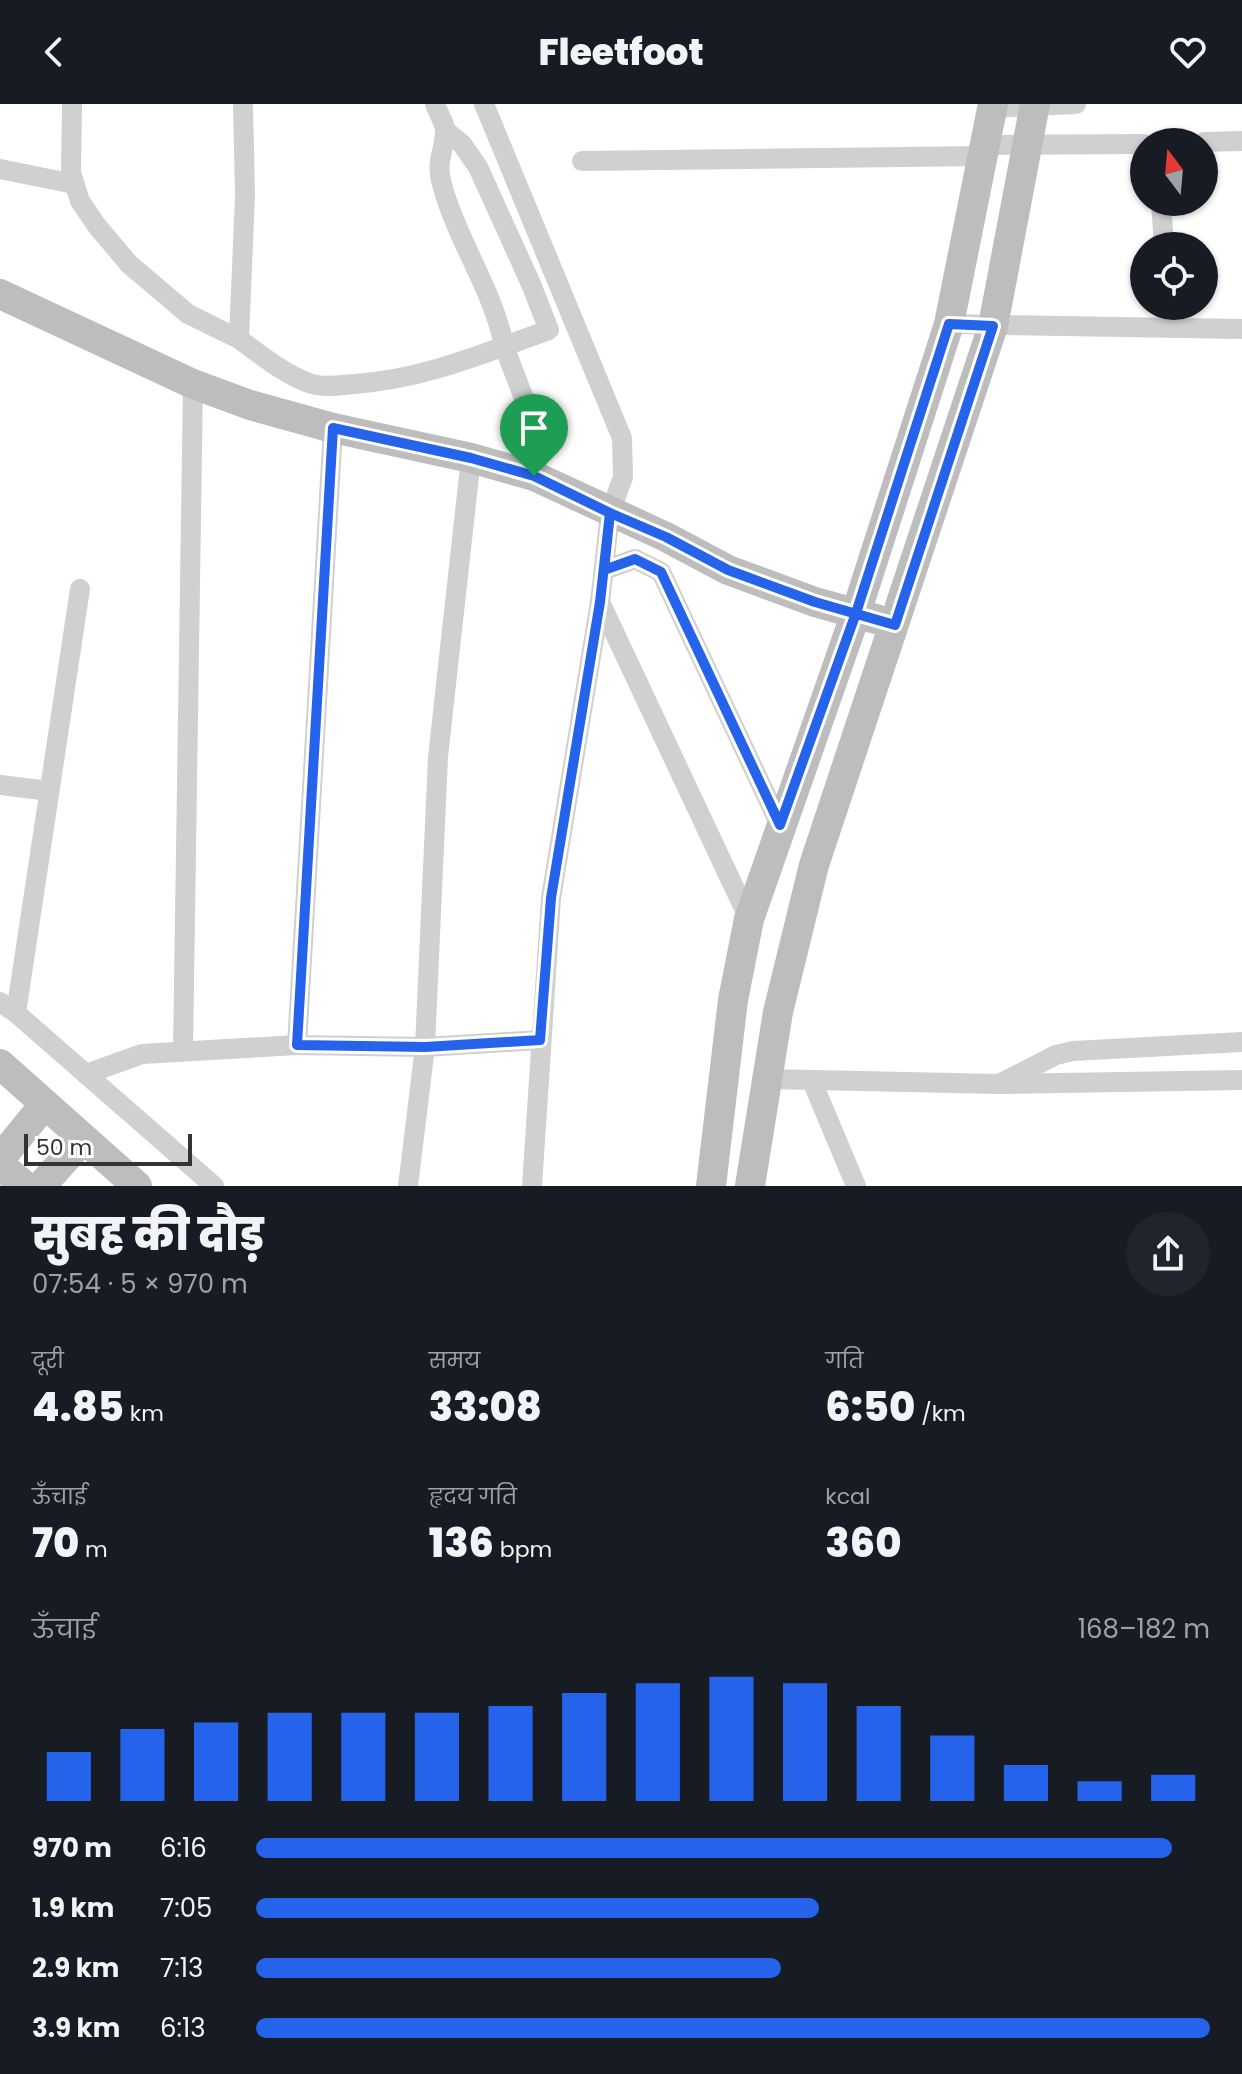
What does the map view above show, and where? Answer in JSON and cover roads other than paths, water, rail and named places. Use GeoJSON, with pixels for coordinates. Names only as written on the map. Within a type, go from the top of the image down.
{"type":"FeatureCollection","features":[{"type":"Feature","properties":{"kind":"street"},"geometry":{"type":"LineString","coordinates":[[72,104],[71,173],[80,201],[129,264],[188,314],[239,339],[274,365],[313,384],[334,385],[409,377],[473,360],[549,330],[478,167],[462,144],[446,131],[435,104]]}},
{"type":"Feature","properties":{"kind":"street"},"geometry":{"type":"LineString","coordinates":[[239,339],[245,195],[243,104]]}},
{"type":"Feature","properties":{"kind":"street"},"geometry":{"type":"LineString","coordinates":[[484,104],[622,438],[623,477],[610,513],[600,602],[551,898],[532,1186]]}},
{"type":"Feature","properties":{"kind":"street"},"geometry":{"type":"LineString","coordinates":[[711,1186],[733,1000],[749,919],[856,613],[949,324],[993,106],[1076,104]]}},
{"type":"Feature","properties":{"kind":"street"},"geometry":{"type":"LineString","coordinates":[[750,1186],[778,1012],[814,865],[993,326],[1034,105]]}},
{"type":"Feature","properties":{"kind":"street"},"geometry":{"type":"LineString","coordinates":[[446,131],[438,162],[442,186],[501,329],[504,346],[541,443],[534,476]]}},
{"type":"Feature","properties":{"kind":"street"},"geometry":{"type":"LineString","coordinates":[[1218,142],[1242,141]]}},
{"type":"Feature","properties":{"kind":"street"},"geometry":{"type":"LineString","coordinates":[[582,161],[984,150],[1028,143],[1130,144]]}},
{"type":"Feature","properties":{"kind":"street"},"geometry":{"type":"LineString","coordinates":[[0,169],[74,184]]}},
{"type":"Feature","properties":{"kind":"street"},"geometry":{"type":"LineString","coordinates":[[0,294],[193,384],[250,405],[333,428],[471,458],[534,476],[666,537],[728,570],[815,602],[895,625]]}},
{"type":"Feature","properties":{"kind":"street"},"geometry":{"type":"LineString","coordinates":[[1169,320],[1170,328]]}},
{"type":"Feature","properties":{"kind":"street"},"geometry":{"type":"LineString","coordinates":[[949,324],[1242,329]]}},
{"type":"Feature","properties":{"kind":"street"},"geometry":{"type":"LineString","coordinates":[[183,1051],[193,384]]}},
{"type":"Feature","properties":{"kind":"street"},"geometry":{"type":"LineString","coordinates":[[297,1045],[333,428]]}},
{"type":"Feature","properties":{"kind":"street"},"geometry":{"type":"LineString","coordinates":[[408,1186],[425,1047],[438,757],[471,458]]}},
{"type":"Feature","properties":{"kind":"street"},"geometry":{"type":"LineString","coordinates":[[604,570],[635,559],[661,572],[780,825]]}},
{"type":"Feature","properties":{"kind":"street"},"geometry":{"type":"LineString","coordinates":[[80,589],[49,791],[8,1008],[214,1186]]}},
{"type":"Feature","properties":{"kind":"street"},"geometry":{"type":"LineString","coordinates":[[600,602],[749,919]]}},
{"type":"Feature","properties":{"kind":"street"},"geometry":{"type":"LineString","coordinates":[[0,785],[49,791]]}},
{"type":"Feature","properties":{"kind":"street"},"geometry":{"type":"LineString","coordinates":[[86,1074],[142,1054],[297,1045],[425,1047],[540,1040]]}},
{"type":"Feature","properties":{"kind":"street"},"geometry":{"type":"LineString","coordinates":[[999,1084],[1056,1055],[1073,1051],[1242,1042]]}},
{"type":"Feature","properties":{"kind":"street"},"geometry":{"type":"LineString","coordinates":[[0,1064],[137,1186]]}},
{"type":"Feature","properties":{"kind":"street"},"geometry":{"type":"LineString","coordinates":[[767,1079],[999,1084],[1242,1080]]}},
{"type":"Feature","properties":{"kind":"street"},"geometry":{"type":"LineString","coordinates":[[812,1081],[856,1186]]}},
{"type":"Feature","properties":{"kind":"street"},"geometry":{"type":"LineString","coordinates":[[0,1159],[44,1105]]}},
{"type":"Feature","properties":{"kind":"street"},"geometry":{"type":"LineString","coordinates":[[41,1186],[83,1139]]}},
{"type":"Feature","properties":{"kind":"street"},"geometry":{"type":"LineString","coordinates":[[0,1165],[25,1186]]}}]}
